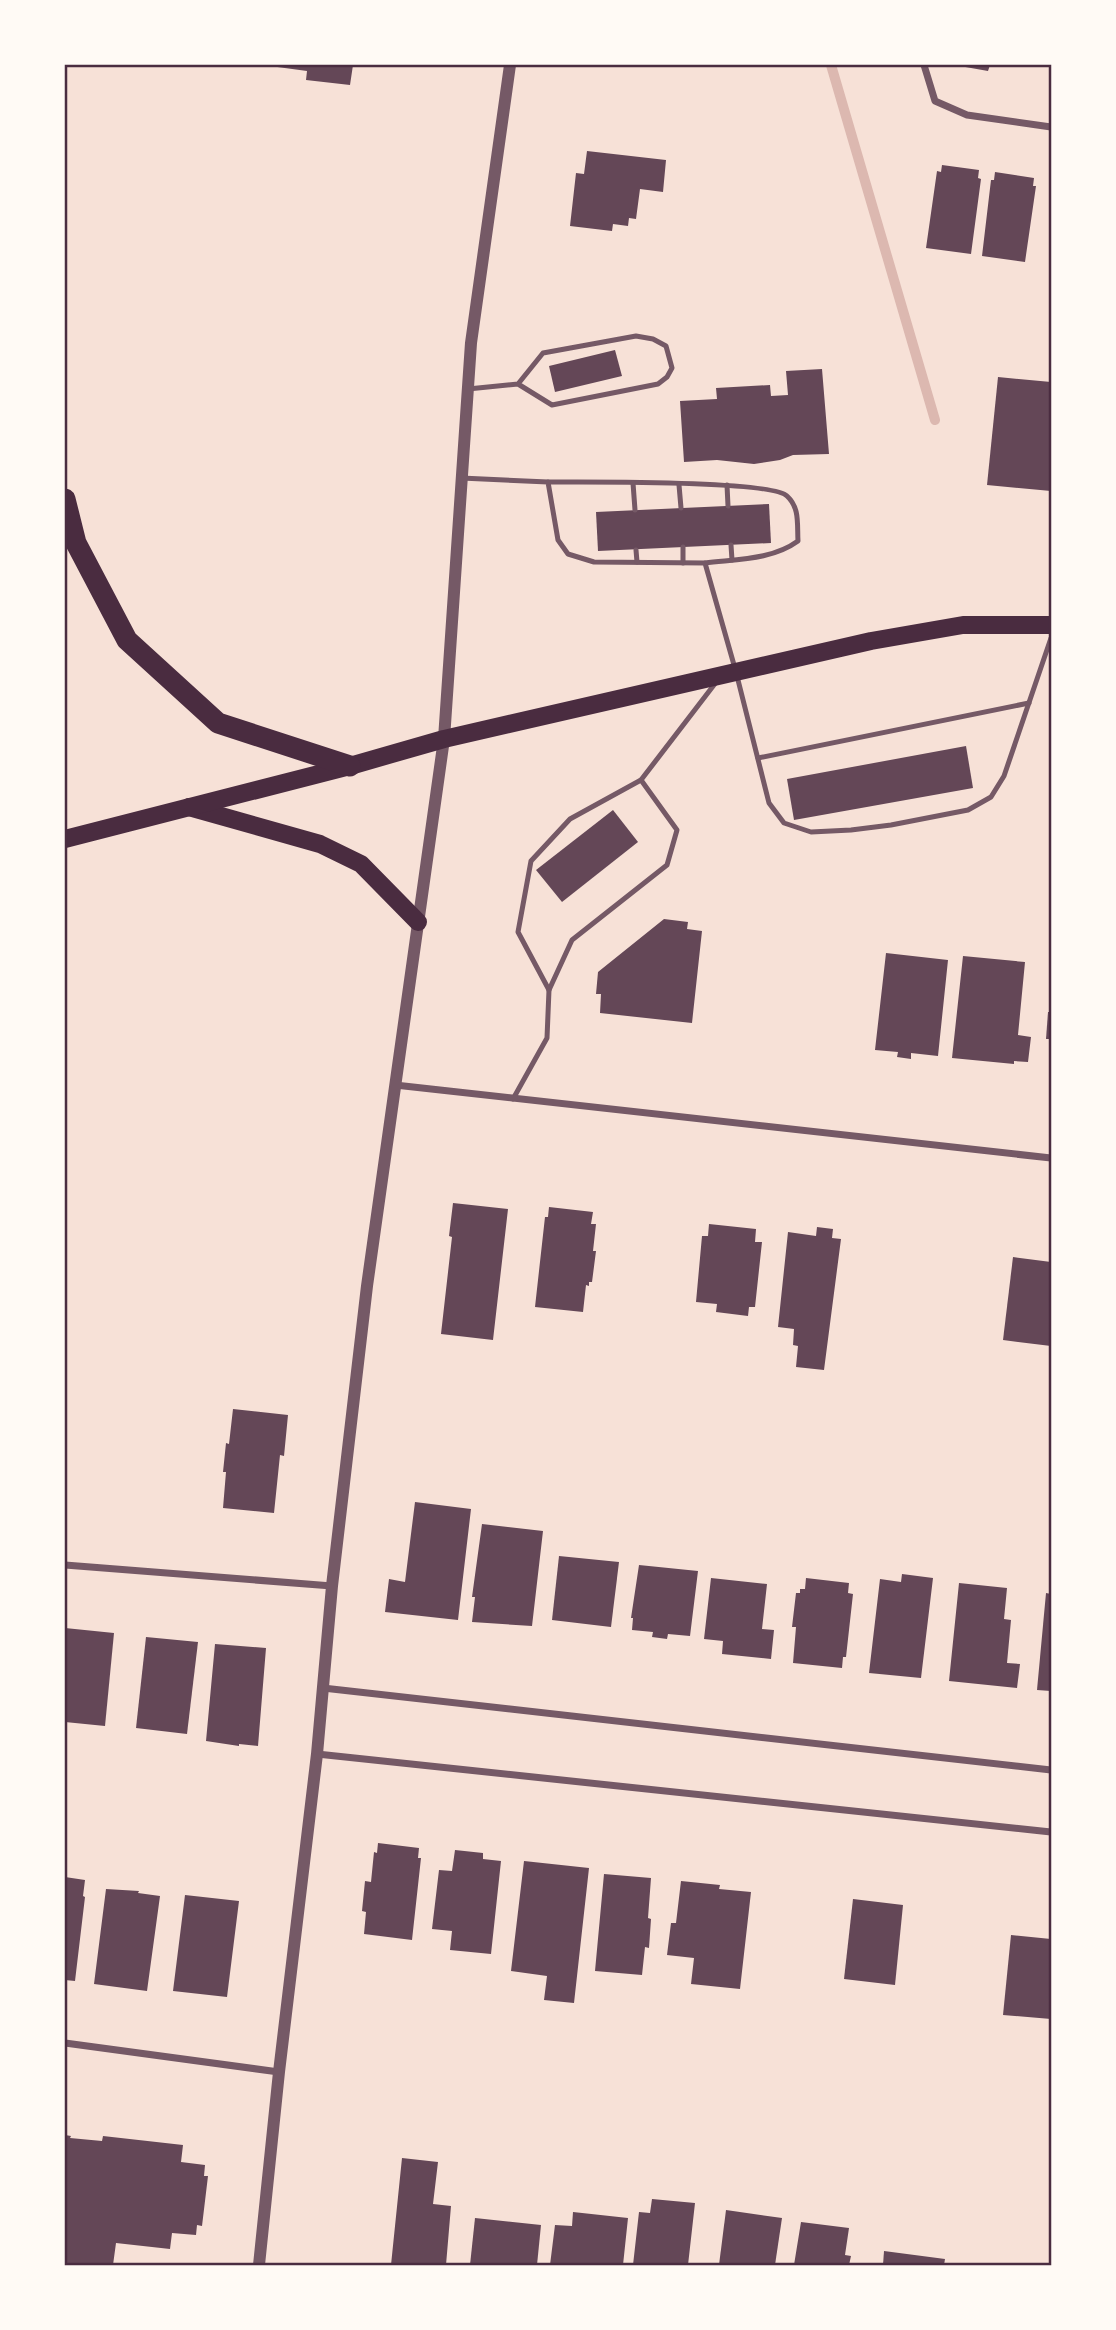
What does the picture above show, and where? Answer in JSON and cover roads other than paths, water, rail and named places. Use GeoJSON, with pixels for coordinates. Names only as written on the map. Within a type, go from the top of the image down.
{"type":"FeatureCollection","features":[{"type":"Feature","properties":{"kind":"highway"},"geometry":{"type":"LineString","coordinates":[[65,499],[76,543],[127,640],[218,723],[350,766]]}},
{"type":"Feature","properties":{"kind":"main road"},"geometry":{"type":"LineString","coordinates":[[65,839],[350,766],[444,739],[871,641],[963,625],[1051,625]]}},
{"type":"Feature","properties":{"kind":"main road"},"geometry":{"type":"LineString","coordinates":[[189,807],[320,844],[361,864],[418,922]]}},
{"type":"Feature","properties":{"kind":"street"},"geometry":{"type":"LineString","coordinates":[[259,2265],[367,1286],[444,739],[472,330],[510,65]]}},
{"type":"Feature","properties":{"kind":"street"},"geometry":{"type":"LineString","coordinates":[[924,65],[935,101],[967,115],[1051,127]]}},
{"type":"Feature","properties":{"kind":"street"},"geometry":{"type":"LineString","coordinates":[[396,1085],[1051,1158]]}},
{"type":"Feature","properties":{"kind":"street"},"geometry":{"type":"LineString","coordinates":[[65,1565],[332,1586]]}},
{"type":"Feature","properties":{"kind":"street"},"geometry":{"type":"LineString","coordinates":[[323,1688],[1051,1770]]}},
{"type":"Feature","properties":{"kind":"street"},"geometry":{"type":"LineString","coordinates":[[317,1754],[1051,1832]]}},
{"type":"Feature","properties":{"kind":"street"},"geometry":{"type":"LineString","coordinates":[[65,2043],[279,2072]]}},
{"type":"Feature","properties":{"kind":"lane"},"geometry":{"type":"LineString","coordinates":[[468,389],[518,384],[552,405],[658,384],[667,377],[672,368],[666,346],[653,339],[636,336],[543,353],[518,384]]}},
{"type":"Feature","properties":{"kind":"lane"},"geometry":{"type":"LineString","coordinates":[[461,478],[767,488],[785,493],[797,508],[798,541],[772,555],[705,563],[594,562],[568,554],[558,540],[548,482]]}},
{"type":"Feature","properties":{"kind":"lane"},"geometry":{"type":"LineString","coordinates":[[633,483],[635,510]]}},
{"type":"Feature","properties":{"kind":"lane"},"geometry":{"type":"LineString","coordinates":[[679,485],[681,508]]}},
{"type":"Feature","properties":{"kind":"lane"},"geometry":{"type":"LineString","coordinates":[[727,485],[729,506]]}},
{"type":"Feature","properties":{"kind":"lane"},"geometry":{"type":"LineString","coordinates":[[731,545],[732,560]]}},
{"type":"Feature","properties":{"kind":"lane"},"geometry":{"type":"LineString","coordinates":[[683,547],[683,563]]}},
{"type":"Feature","properties":{"kind":"lane"},"geometry":{"type":"LineString","coordinates":[[636,550],[637,562]]}},
{"type":"Feature","properties":{"kind":"lane"},"geometry":{"type":"LineString","coordinates":[[705,563],[729,674],[758,758],[769,803],[784,823],[811,832],[891,825],[968,810],[991,797],[1004,776],[1051,638]]}},
{"type":"Feature","properties":{"kind":"lane"},"geometry":{"type":"LineString","coordinates":[[549,990],[518,932],[531,861],[570,819],[641,780],[729,674]]}},
{"type":"Feature","properties":{"kind":"lane"},"geometry":{"type":"LineString","coordinates":[[758,758],[1029,703]]}},
{"type":"Feature","properties":{"kind":"lane"},"geometry":{"type":"LineString","coordinates":[[513,1099],[547,1038],[549,990],[572,940],[667,865],[677,830],[641,780]]}},
{"type":"Feature","properties":{"kind":"waterway"},"geometry":{"type":"LineString","coordinates":[[831,65],[935,420]]}}]}
